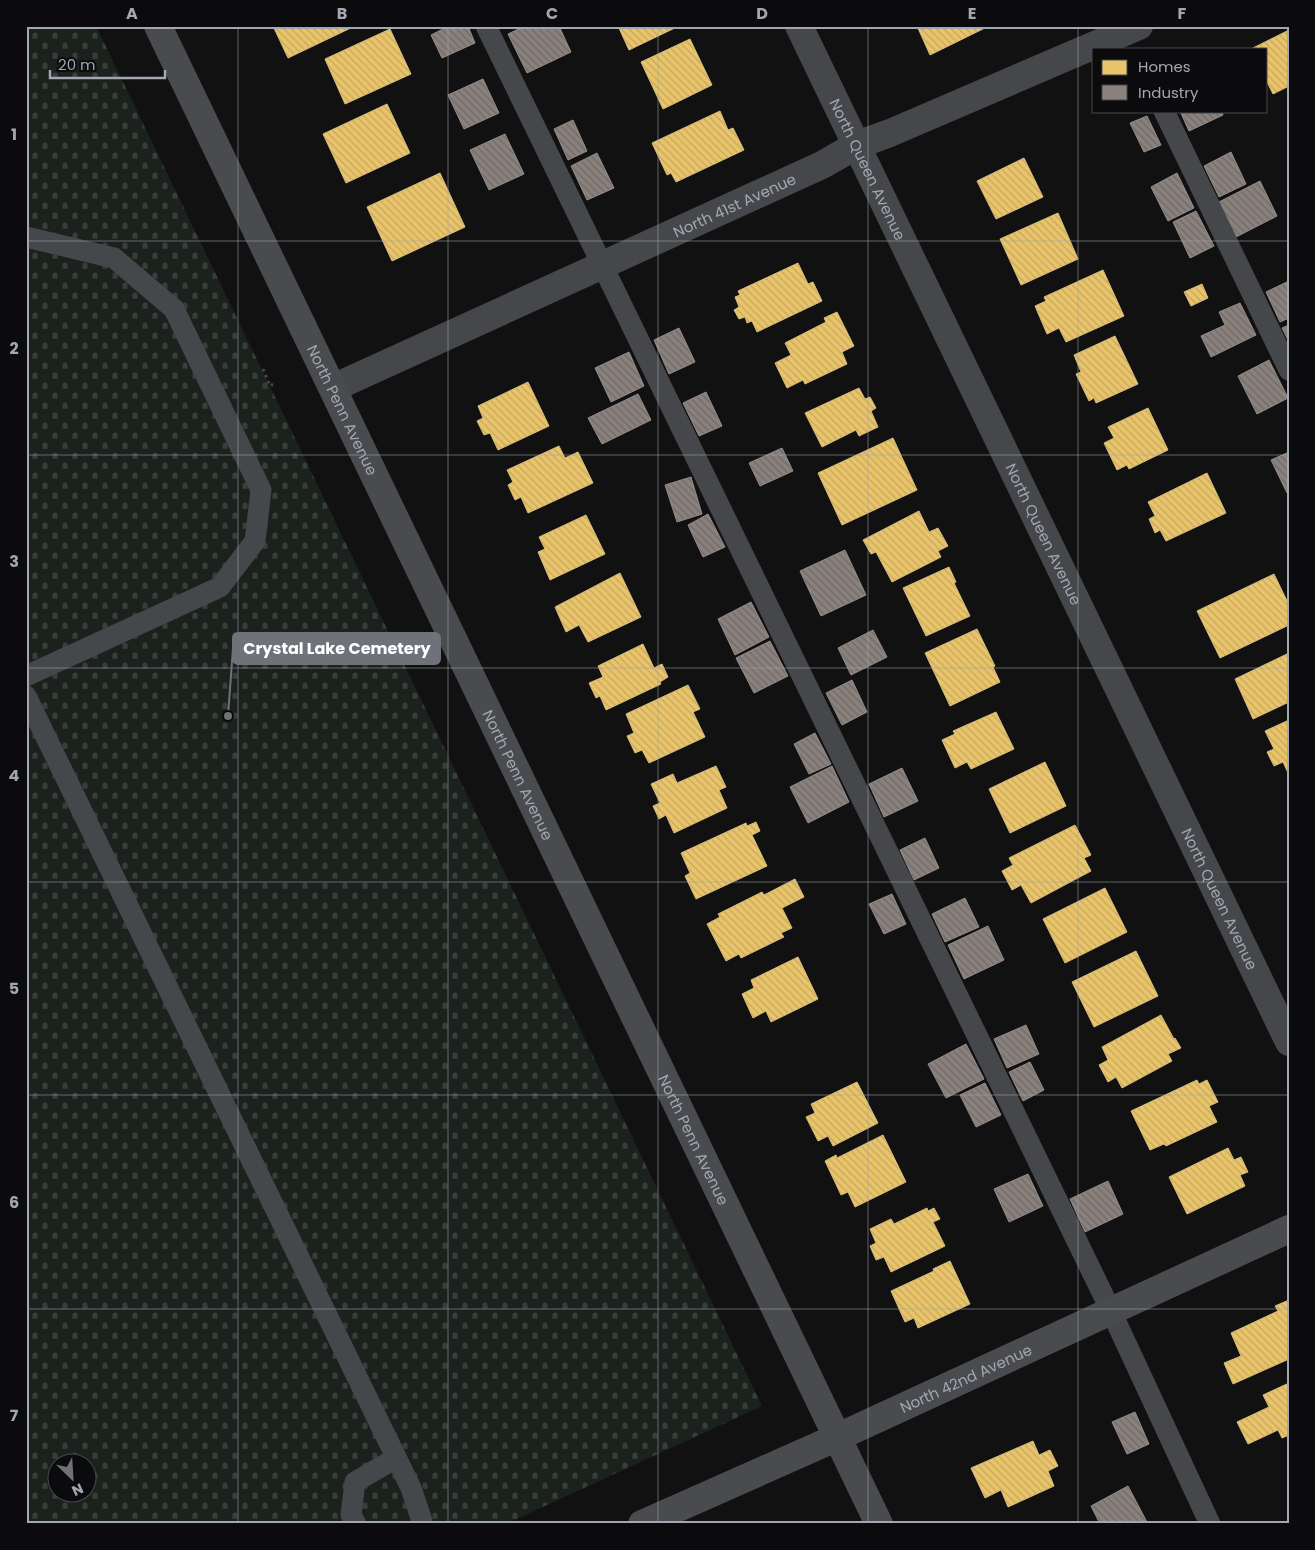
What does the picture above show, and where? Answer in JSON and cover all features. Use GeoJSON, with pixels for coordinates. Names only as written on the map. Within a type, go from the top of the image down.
{"type":"FeatureCollection","features":[{"type":"Feature","properties":{"kind":"main road","name":"North Penn Avenue"},"geometry":{"type":"LineString","coordinates":[[158,26],[880,1524]]}},
{"type":"Feature","properties":{"kind":"main road","name":"North 42nd Avenue"},"geometry":{"type":"LineString","coordinates":[[642,1524],[838,1437],[1289,1229]]}},
{"type":"Feature","properties":{"kind":"street","name":"North Queen Avenue"},"geometry":{"type":"LineString","coordinates":[[799,26],[1289,1042]]}},
{"type":"Feature","properties":{"kind":"street","name":"North 41st Avenue"},"geometry":{"type":"LineString","coordinates":[[1094,48],[1130,33]]}},
{"type":"Feature","properties":{"kind":"street","name":"North 41st Avenue"},"geometry":{"type":"LineString","coordinates":[[333,388],[822,165],[857,145],[1092,49]]}},
{"type":"Feature","properties":{"kind":"lane"},"geometry":{"type":"LineString","coordinates":[[486,26],[1111,1311],[1210,1524]]}},
{"type":"Feature","properties":{"kind":"lane"},"geometry":{"type":"LineString","coordinates":[[1164,112],[1289,370]]}},
{"type":"Feature","properties":{"kind":"lane"},"geometry":{"type":"LineString","coordinates":[[26,237],[114,258],[174,309],[261,490],[255,541],[220,588],[26,676]]}},
{"type":"Feature","properties":{"kind":"lane"},"geometry":{"type":"LineString","coordinates":[[26,696],[411,1488],[422,1521],[420,1524]]}},
{"type":"Feature","properties":{"kind":"lane"},"geometry":{"type":"LineString","coordinates":[[356,1524],[351,1515],[354,1482],[396,1458]]}},
{"type":"Feature","properties":{"kind":"path"},"geometry":{"type":"LineString","coordinates":[[263,369],[270,386],[276,382]]}},
{"type":"Feature","properties":{"kind":"green space"},"geometry":{"type":"Polygon","coordinates":[[[26,26],[96,26],[762,1406],[506,1524],[26,1524],[26,26]]]}},
{"type":"Feature","properties":{"kind":"building: Homes"},"geometry":{"type":"Polygon","coordinates":[[[273,26],[355,26],[288,58],[273,26]]]}},
{"type":"Feature","properties":{"kind":"building: Homes"},"geometry":{"type":"Polygon","coordinates":[[[618,26],[679,26],[629,50],[618,26]]]}},
{"type":"Feature","properties":{"kind":"building: Homes"},"geometry":{"type":"Polygon","coordinates":[[[917,26],[989,26],[930,55],[917,26]]]}},
{"type":"Feature","properties":{"kind":"building: Homes"},"geometry":{"type":"Polygon","coordinates":[[[390,29],[411,74],[345,104],[325,59],[390,29]]]}},
{"type":"Feature","properties":{"kind":"building: Homes"},"geometry":{"type":"Polygon","coordinates":[[[1289,30],[1289,86],[1273,94],[1268,84],[1268,48],[1253,48],[1289,30]]]}},
{"type":"Feature","properties":{"kind":"building: Homes"},"geometry":{"type":"Polygon","coordinates":[[[690,39],[712,85],[663,109],[641,62],[690,39]]]}},
{"type":"Feature","properties":{"kind":"building: Homes"},"geometry":{"type":"Polygon","coordinates":[[[387,104],[410,153],[346,183],[323,134],[387,104]]]}},
{"type":"Feature","properties":{"kind":"building: Homes"},"geometry":{"type":"Polygon","coordinates":[[[720,111],[728,130],[733,128],[744,150],[676,182],[671,173],[667,175],[652,143],[720,111]]]}},
{"type":"Feature","properties":{"kind":"building: Homes"},"geometry":{"type":"Polygon","coordinates":[[[1024,158],[1043,197],[996,219],[977,181],[1024,158]]]}},
{"type":"Feature","properties":{"kind":"building: Homes"},"geometry":{"type":"Polygon","coordinates":[[[440,173],[465,227],[392,261],[367,207],[440,173]]]}},
{"type":"Feature","properties":{"kind":"building: Homes"},"geometry":{"type":"Polygon","coordinates":[[[1058,213],[1078,259],[1021,285],[1000,239],[1058,213]]]}},
{"type":"Feature","properties":{"kind":"building: Homes"},"geometry":{"type":"Polygon","coordinates":[[[798,263],[808,284],[813,282],[822,301],[757,332],[752,321],[747,323],[745,317],[739,319],[734,310],[739,307],[735,297],[740,295],[738,291],[798,263]]]}},
{"type":"Feature","properties":{"kind":"building: Homes"},"geometry":{"type":"Polygon","coordinates":[[[1103,270],[1124,316],[1066,342],[1059,328],[1047,334],[1035,306],[1046,301],[1044,297],[1103,270]]]}},
{"type":"Feature","properties":{"kind":"building: Homes"},"geometry":{"type":"Polygon","coordinates":[[[1202,284],[1208,298],[1191,306],[1184,292],[1202,284]]]}},
{"type":"Feature","properties":{"kind":"building: Homes"},"geometry":{"type":"Polygon","coordinates":[[[837,312],[854,346],[842,352],[847,364],[805,384],[803,380],[787,388],[775,363],[791,355],[785,343],[826,322],[824,318],[837,312]]]}},
{"type":"Feature","properties":{"kind":"building: Homes"},"geometry":{"type":"Polygon","coordinates":[[[1115,336],[1138,384],[1096,403],[1094,398],[1089,401],[1076,374],[1081,372],[1074,355],[1115,336]]]}},
{"type":"Feature","properties":{"kind":"building: Homes"},"geometry":{"type":"Polygon","coordinates":[[[528,382],[549,426],[498,450],[490,433],[484,435],[477,421],[483,418],[478,406],[528,382]]]}},
{"type":"Feature","properties":{"kind":"building: Homes"},"geometry":{"type":"Polygon","coordinates":[[[859,388],[865,399],[870,397],[876,408],[871,411],[878,427],[859,436],[856,430],[822,447],[805,413],[859,388]]]}},
{"type":"Feature","properties":{"kind":"building: Homes"},"geometry":{"type":"Polygon","coordinates":[[[1148,408],[1168,450],[1129,469],[1127,465],[1117,470],[1104,443],[1114,438],[1108,427],[1148,408]]]}},
{"type":"Feature","properties":{"kind":"building: Homes"},"geometry":{"type":"Polygon","coordinates":[[[893,438],[917,490],[842,525],[818,473],[893,438]]]}},
{"type":"Feature","properties":{"kind":"building: Homes"},"geometry":{"type":"Polygon","coordinates":[[[559,446],[565,458],[578,452],[593,483],[528,513],[521,497],[515,500],[508,485],[513,482],[507,470],[559,446]]]}},
{"type":"Feature","properties":{"kind":"building: Homes"},"geometry":{"type":"Polygon","coordinates":[[[1207,473],[1226,513],[1166,541],[1160,530],[1155,533],[1149,519],[1155,516],[1148,502],[1207,473]]]}},
{"type":"Feature","properties":{"kind":"building: Homes"},"geometry":{"type":"Polygon","coordinates":[[[919,511],[929,532],[938,528],[948,546],[938,551],[941,557],[892,582],[876,552],[871,554],[863,540],[919,511]]]}},
{"type":"Feature","properties":{"kind":"building: Homes"},"geometry":{"type":"Polygon","coordinates":[[[586,515],[605,554],[550,580],[538,552],[545,549],[539,537],[586,515]]]}},
{"type":"Feature","properties":{"kind":"building: Homes"},"geometry":{"type":"Polygon","coordinates":[[[949,567],[956,582],[954,583],[970,616],[926,636],[903,588],[949,567]]]}},
{"type":"Feature","properties":{"kind":"building: Homes"},"geometry":{"type":"Polygon","coordinates":[[[620,573],[641,617],[588,642],[579,625],[566,632],[555,607],[620,573]]]}},
{"type":"Feature","properties":{"kind":"building: Homes"},"geometry":{"type":"Polygon","coordinates":[[[1274,574],[1289,605],[1289,625],[1220,658],[1197,611],[1274,574]]]}},
{"type":"Feature","properties":{"kind":"building: Homes"},"geometry":{"type":"Polygon","coordinates":[[[977,629],[995,666],[993,667],[1000,682],[950,706],[925,653],[977,629]]]}},
{"type":"Feature","properties":{"kind":"building: Homes"},"geometry":{"type":"Polygon","coordinates":[[[643,644],[654,668],[662,664],[668,677],[660,682],[661,684],[606,710],[600,696],[596,698],[589,683],[603,677],[598,666],[643,644]]]}},
{"type":"Feature","properties":{"kind":"building: Homes"},"geometry":{"type":"Polygon","coordinates":[[[1289,653],[1289,702],[1253,719],[1235,679],[1289,653]]]}},
{"type":"Feature","properties":{"kind":"building: Homes"},"geometry":{"type":"Polygon","coordinates":[[[688,685],[700,709],[693,712],[705,737],[649,763],[642,750],[635,753],[627,736],[634,733],[626,714],[688,685]]]}},
{"type":"Feature","properties":{"kind":"building: Homes"},"geometry":{"type":"Polygon","coordinates":[[[996,712],[1014,749],[971,769],[967,762],[955,768],[942,740],[955,734],[953,731],[996,712]]]}},
{"type":"Feature","properties":{"kind":"building: Homes"},"geometry":{"type":"Polygon","coordinates":[[[1289,720],[1289,775],[1283,762],[1274,766],[1267,752],[1274,749],[1265,731],[1289,720]]]}},
{"type":"Feature","properties":{"kind":"building: Homes"},"geometry":{"type":"Polygon","coordinates":[[[1045,762],[1066,806],[1010,833],[989,789],[1045,762]]]}},
{"type":"Feature","properties":{"kind":"building: Homes"},"geometry":{"type":"Polygon","coordinates":[[[716,766],[726,787],[719,790],[727,808],[674,833],[666,815],[659,819],[653,806],[660,803],[651,784],[673,774],[677,783],[716,766]]]}},
{"type":"Feature","properties":{"kind":"building: Homes"},"geometry":{"type":"Polygon","coordinates":[[[756,822],[760,831],[752,835],[767,866],[696,899],[685,876],[690,873],[681,853],[746,823],[747,826],[756,822]]]}},
{"type":"Feature","properties":{"kind":"building: Homes"},"geometry":{"type":"Polygon","coordinates":[[[1075,825],[1091,855],[1084,858],[1091,871],[1031,903],[1021,885],[1012,890],[1002,871],[1013,865],[1009,858],[1075,825]]]}},
{"type":"Feature","properties":{"kind":"building: Homes"},"geometry":{"type":"Polygon","coordinates":[[[795,879],[804,897],[782,908],[792,928],[781,933],[784,937],[741,958],[739,954],[726,961],[707,924],[720,917],[718,914],[762,892],[764,895],[795,879]]]}},
{"type":"Feature","properties":{"kind":"building: Homes"},"geometry":{"type":"Polygon","coordinates":[[[1105,888],[1127,932],[1065,963],[1043,919],[1105,888]]]}},
{"type":"Feature","properties":{"kind":"building: Homes"},"geometry":{"type":"Polygon","coordinates":[[[1136,951],[1158,996],[1094,1027],[1072,982],[1136,951]]]}},
{"type":"Feature","properties":{"kind":"building: Homes"},"geometry":{"type":"Polygon","coordinates":[[[798,957],[818,999],[771,1022],[766,1011],[753,1018],[742,994],[754,988],[751,980],[798,957]]]}},
{"type":"Feature","properties":{"kind":"building: Homes"},"geometry":{"type":"Polygon","coordinates":[[[1161,1015],[1181,1048],[1168,1054],[1172,1061],[1122,1088],[1116,1077],[1108,1082],[1099,1065],[1108,1060],[1102,1047],[1161,1015]]]}},
{"type":"Feature","properties":{"kind":"building: Homes"},"geometry":{"type":"Polygon","coordinates":[[[1197,1080],[1199,1084],[1207,1080],[1218,1102],[1209,1106],[1217,1122],[1166,1146],[1164,1144],[1150,1150],[1131,1111],[1197,1080]]]}},
{"type":"Feature","properties":{"kind":"building: Homes"},"geometry":{"type":"Polygon","coordinates":[[[857,1082],[878,1123],[833,1146],[828,1136],[818,1141],[806,1117],[815,1113],[811,1104],[857,1082]]]}},
{"type":"Feature","properties":{"kind":"building: Homes"},"geometry":{"type":"Polygon","coordinates":[[[883,1135],[906,1182],[855,1207],[848,1192],[841,1195],[825,1161],[836,1155],[837,1158],[883,1135]]]}},
{"type":"Feature","properties":{"kind":"building: Homes"},"geometry":{"type":"Polygon","coordinates":[[[1228,1148],[1234,1160],[1241,1157],[1248,1172],[1240,1175],[1245,1186],[1187,1214],[1169,1177],[1228,1148]]]}},
{"type":"Feature","properties":{"kind":"building: Homes"},"geometry":{"type":"Polygon","coordinates":[[[927,1208],[928,1211],[934,1208],[940,1219],[933,1222],[945,1246],[891,1272],[884,1257],[876,1260],[870,1246],[876,1243],[870,1229],[891,1219],[894,1224],[927,1208]]]}},
{"type":"Feature","properties":{"kind":"building: Homes"},"geometry":{"type":"Polygon","coordinates":[[[950,1261],[970,1304],[918,1328],[914,1318],[905,1322],[891,1291],[934,1271],[933,1269],[950,1261]]]}},
{"type":"Feature","properties":{"kind":"building: Homes"},"geometry":{"type":"Polygon","coordinates":[[[1289,1300],[1289,1359],[1233,1384],[1224,1363],[1241,1356],[1231,1333],[1278,1311],[1275,1306],[1289,1300]]]}},
{"type":"Feature","properties":{"kind":"building: Homes"},"geometry":{"type":"Polygon","coordinates":[[[1289,1383],[1289,1435],[1282,1438],[1278,1430],[1248,1444],[1237,1422],[1269,1407],[1263,1395],[1289,1383]]]}},
{"type":"Feature","properties":{"kind":"building: Homes"},"geometry":{"type":"Polygon","coordinates":[[[1033,1441],[1039,1455],[1050,1450],[1058,1466],[1048,1471],[1054,1486],[1008,1507],[1001,1490],[985,1498],[971,1468],[1033,1441]]]}},
{"type":"Feature","properties":{"kind":"building: Industry"},"geometry":{"type":"Polygon","coordinates":[[[449,26],[468,26],[475,43],[442,58],[431,35],[449,26]]]}},
{"type":"Feature","properties":{"kind":"building: Industry"},"geometry":{"type":"Polygon","coordinates":[[[525,26],[559,26],[571,52],[527,73],[508,34],[525,26]]]}},
{"type":"Feature","properties":{"kind":"building: Industry"},"geometry":{"type":"Polygon","coordinates":[[[483,79],[499,113],[464,129],[448,95],[483,79]]]}},
{"type":"Feature","properties":{"kind":"building: Industry"},"geometry":{"type":"Polygon","coordinates":[[[1180,112],[1222,112],[1223,115],[1189,131],[1180,112]]]}},
{"type":"Feature","properties":{"kind":"building: Industry"},"geometry":{"type":"Polygon","coordinates":[[[1147,116],[1161,145],[1144,152],[1130,123],[1147,116]]]}},
{"type":"Feature","properties":{"kind":"building: Industry"},"geometry":{"type":"Polygon","coordinates":[[[573,120],[587,151],[568,160],[554,129],[573,120]]]}},
{"type":"Feature","properties":{"kind":"building: Industry"},"geometry":{"type":"Polygon","coordinates":[[[505,134],[524,174],[489,190],[470,150],[505,134]]]}},
{"type":"Feature","properties":{"kind":"building: Industry"},"geometry":{"type":"Polygon","coordinates":[[[1231,152],[1246,184],[1219,197],[1204,166],[1231,152]]]}},
{"type":"Feature","properties":{"kind":"building: Industry"},"geometry":{"type":"Polygon","coordinates":[[[597,153],[614,188],[587,200],[571,166],[597,153]]]}},
{"type":"Feature","properties":{"kind":"building: Industry"},"geometry":{"type":"Polygon","coordinates":[[[1177,173],[1194,208],[1168,221],[1151,187],[1177,173]]]}},
{"type":"Feature","properties":{"kind":"building: Industry"},"geometry":{"type":"Polygon","coordinates":[[[1260,181],[1277,216],[1236,237],[1219,202],[1260,181]]]}},
{"type":"Feature","properties":{"kind":"building: Industry"},"geometry":{"type":"Polygon","coordinates":[[[1196,211],[1214,246],[1190,258],[1173,222],[1196,211]]]}},
{"type":"Feature","properties":{"kind":"building: Industry"},"geometry":{"type":"Polygon","coordinates":[[[1289,281],[1289,318],[1280,322],[1266,292],[1289,281]]]}},
{"type":"Feature","properties":{"kind":"building: Industry"},"geometry":{"type":"Polygon","coordinates":[[[1240,303],[1256,335],[1211,357],[1201,336],[1225,325],[1219,312],[1240,303]]]}},
{"type":"Feature","properties":{"kind":"building: Industry"},"geometry":{"type":"Polygon","coordinates":[[[1289,325],[1289,342],[1282,328],[1289,325]]]}},
{"type":"Feature","properties":{"kind":"building: Industry"},"geometry":{"type":"Polygon","coordinates":[[[679,328],[695,362],[669,374],[654,340],[679,328]]]}},
{"type":"Feature","properties":{"kind":"building: Industry"},"geometry":{"type":"Polygon","coordinates":[[[629,352],[644,386],[611,402],[595,368],[629,352]]]}},
{"type":"Feature","properties":{"kind":"building: Industry"},"geometry":{"type":"Polygon","coordinates":[[[1269,360],[1288,398],[1257,414],[1238,376],[1269,360]]]}},
{"type":"Feature","properties":{"kind":"building: Industry"},"geometry":{"type":"Polygon","coordinates":[[[706,392],[722,426],[699,436],[683,403],[706,392]]]}},
{"type":"Feature","properties":{"kind":"building: Industry"},"geometry":{"type":"Polygon","coordinates":[[[638,394],[651,420],[602,444],[588,418],[638,394]]]}},
{"type":"Feature","properties":{"kind":"building: Industry"},"geometry":{"type":"Polygon","coordinates":[[[782,448],[793,471],[760,486],[749,463],[782,448]]]}},
{"type":"Feature","properties":{"kind":"building: Industry"},"geometry":{"type":"Polygon","coordinates":[[[1289,452],[1289,492],[1287,493],[1271,460],[1289,452]]]}},
{"type":"Feature","properties":{"kind":"building: Industry"},"geometry":{"type":"Polygon","coordinates":[[[691,477],[702,514],[677,522],[665,485],[691,477]]]}},
{"type":"Feature","properties":{"kind":"building: Industry"},"geometry":{"type":"Polygon","coordinates":[[[708,514],[725,547],[703,557],[688,525],[708,514]]]}},
{"type":"Feature","properties":{"kind":"building: Industry"},"geometry":{"type":"Polygon","coordinates":[[[845,550],[866,595],[821,616],[800,571],[845,550]]]}},
{"type":"Feature","properties":{"kind":"building: Industry"},"geometry":{"type":"Polygon","coordinates":[[[751,602],[769,637],[735,655],[718,619],[751,602]]]}},
{"type":"Feature","properties":{"kind":"building: Industry"},"geometry":{"type":"Polygon","coordinates":[[[873,630],[887,657],[851,675],[838,648],[873,630]]]}},
{"type":"Feature","properties":{"kind":"building: Industry"},"geometry":{"type":"Polygon","coordinates":[[[770,641],[788,676],[754,693],[736,658],[770,641]]]}},
{"type":"Feature","properties":{"kind":"building: Industry"},"geometry":{"type":"Polygon","coordinates":[[[852,680],[867,712],[842,725],[826,693],[852,680]]]}},
{"type":"Feature","properties":{"kind":"building: Industry"},"geometry":{"type":"Polygon","coordinates":[[[815,733],[831,764],[809,774],[794,744],[815,733]]]}},
{"type":"Feature","properties":{"kind":"building: Industry"},"geometry":{"type":"Polygon","coordinates":[[[832,766],[849,802],[808,823],[790,787],[832,766]]]}},
{"type":"Feature","properties":{"kind":"building: Industry"},"geometry":{"type":"Polygon","coordinates":[[[902,768],[918,801],[884,817],[869,784],[902,768]]]}},
{"type":"Feature","properties":{"kind":"building: Industry"},"geometry":{"type":"Polygon","coordinates":[[[925,838],[939,868],[914,880],[900,850],[925,838]]]}},
{"type":"Feature","properties":{"kind":"building: Industry"},"geometry":{"type":"Polygon","coordinates":[[[892,894],[906,924],[884,934],[869,904],[892,894]]]}},
{"type":"Feature","properties":{"kind":"building: Industry"},"geometry":{"type":"Polygon","coordinates":[[[965,898],[979,927],[945,942],[932,914],[965,898]]]}},
{"type":"Feature","properties":{"kind":"building: Industry"},"geometry":{"type":"Polygon","coordinates":[[[988,926],[1004,960],[964,979],[948,945],[988,926]]]}},
{"type":"Feature","properties":{"kind":"building: Industry"},"geometry":{"type":"Polygon","coordinates":[[[1026,1025],[1039,1054],[1007,1068],[994,1039],[1026,1025]]]}},
{"type":"Feature","properties":{"kind":"building: Industry"},"geometry":{"type":"Polygon","coordinates":[[[966,1044],[984,1079],[946,1098],[928,1064],[966,1044]]]}},
{"type":"Feature","properties":{"kind":"building: Industry"},"geometry":{"type":"Polygon","coordinates":[[[1030,1062],[1044,1090],[1023,1101],[1009,1072],[1030,1062]]]}},
{"type":"Feature","properties":{"kind":"building: Industry"},"geometry":{"type":"Polygon","coordinates":[[[985,1083],[1001,1115],[976,1127],[960,1095],[985,1083]]]}},
{"type":"Feature","properties":{"kind":"building: Industry"},"geometry":{"type":"Polygon","coordinates":[[[1028,1174],[1043,1206],[1009,1222],[994,1189],[1028,1174]]]}},
{"type":"Feature","properties":{"kind":"building: Industry"},"geometry":{"type":"Polygon","coordinates":[[[1108,1181],[1123,1214],[1085,1232],[1070,1199],[1108,1181]]]}},
{"type":"Feature","properties":{"kind":"building: Industry"},"geometry":{"type":"Polygon","coordinates":[[[1135,1412],[1149,1444],[1127,1454],[1112,1422],[1135,1412]]]}},
{"type":"Feature","properties":{"kind":"building: Industry"},"geometry":{"type":"Polygon","coordinates":[[[1128,1486],[1148,1524],[1100,1524],[1091,1506],[1128,1486]]]}},
{"type":"Feature","properties":{"kind":"place","name":"Crystal Lake Cemetery"},"geometry":{"type":"Point","coordinates":[228,716]}}]}
